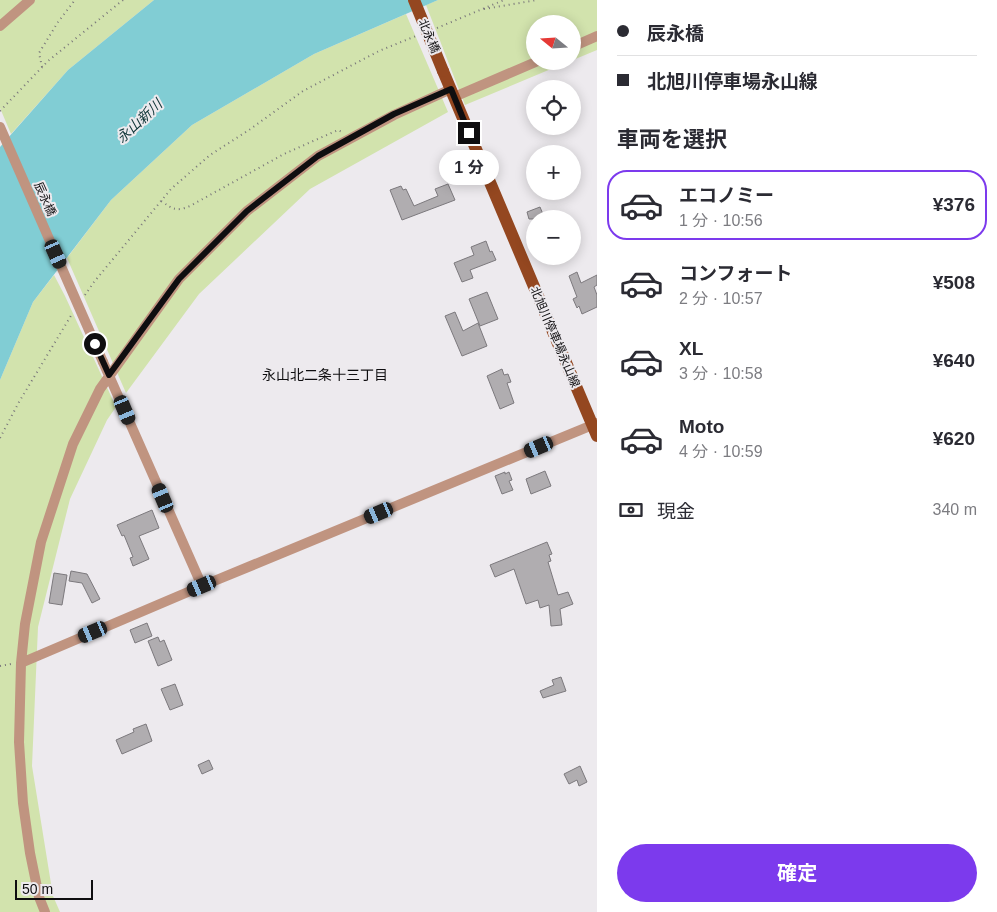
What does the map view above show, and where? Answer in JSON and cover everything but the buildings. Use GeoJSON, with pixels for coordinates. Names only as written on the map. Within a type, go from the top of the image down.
{"type":"FeatureCollection","features":[{"type":"Feature","properties":{"kind":"main road","name":"北永橋"},"geometry":{"type":"LineString","coordinates":[[414,0],[443,71]]}},
{"type":"Feature","properties":{"kind":"main road","name":"北旭川停車場永山線"},"geometry":{"type":"LineString","coordinates":[[443,71],[595,428]]}},
{"type":"Feature","properties":{"kind":"street"},"geometry":{"type":"LineString","coordinates":[[0,26],[30,0]]}},
{"type":"Feature","properties":{"kind":"street"},"geometry":{"type":"LineString","coordinates":[[581,43],[597,36]]}},
{"type":"Feature","properties":{"kind":"street"},"geometry":{"type":"LineString","coordinates":[[45,912],[39,897],[30,854],[23,803],[19,742],[21,663],[41,542],[73,444],[100,389],[179,279],[247,211],[318,156],[394,114],[526,65]]}},
{"type":"Feature","properties":{"kind":"street","name":"辰永橋"},"geometry":{"type":"LineString","coordinates":[[0,128],[202,586]]}},
{"type":"Feature","properties":{"kind":"street"},"geometry":{"type":"LineString","coordinates":[[21,663],[202,586],[595,428]]}},
{"type":"Feature","properties":{"kind":"path"},"geometry":{"type":"LineString","coordinates":[[42,67],[39,53],[58,22],[75,0]]}},
{"type":"Feature","properties":{"kind":"path"},"geometry":{"type":"LineString","coordinates":[[0,111],[48,61],[124,0]]}},
{"type":"Feature","properties":{"kind":"path"},"geometry":{"type":"LineString","coordinates":[[434,29],[504,0]]}},
{"type":"Feature","properties":{"kind":"path"},"geometry":{"type":"LineString","coordinates":[[480,10],[537,0]]}},
{"type":"Feature","properties":{"kind":"path"},"geometry":{"type":"LineString","coordinates":[[84,296],[161,200],[210,155],[249,130],[303,91],[378,51],[415,36]]}},
{"type":"Feature","properties":{"kind":"path"},"geometry":{"type":"LineString","coordinates":[[161,200],[174,209],[181,210],[284,154],[338,130],[355,136]]}},
{"type":"Feature","properties":{"kind":"path"},"geometry":{"type":"LineString","coordinates":[[0,438],[19,402],[74,311]]}},
{"type":"Feature","properties":{"kind":"green space"},"geometry":{"type":"Polygon","coordinates":[[[0,0],[154,0],[68,70],[11,134],[0,108],[0,0]]]}},
{"type":"Feature","properties":{"kind":"green space"},"geometry":{"type":"Polygon","coordinates":[[[438,0],[597,0],[597,50],[581,57],[581,15],[526,15],[526,70],[549,70],[465,105],[426,5],[438,0]]]}},
{"type":"Feature","properties":{"kind":"green space"},"geometry":{"type":"Polygon","coordinates":[[[406,14],[448,112],[310,189],[199,294],[126,393],[67,258],[111,200],[192,125],[314,54],[406,14]]]}},
{"type":"Feature","properties":{"kind":"green space"},"geometry":{"type":"Polygon","coordinates":[[[54,275],[116,407],[107,420],[70,499],[38,627],[32,766],[53,896],[60,912],[0,912],[0,380],[33,302],[54,275]]]}},
{"type":"Feature","properties":{"kind":"water","name":"永山新川"},"geometry":{"type":"Polygon","coordinates":[[[154,0],[438,0],[314,54],[192,125],[111,200],[33,302],[0,380],[0,147],[68,70],[154,0]]]}},
{"type":"Feature","properties":{"kind":"district","name":"永山北二条十三丁目"},"geometry":{"type":"Point","coordinates":[325,375]}},
{"type":"Feature","properties":{"kind":"route"},"geometry":{"type":"LineString","coordinates":[[95,344],[109,375],[179,279],[247,211],[318,156],[394,114],[451,89],[469,133]]}}]}
